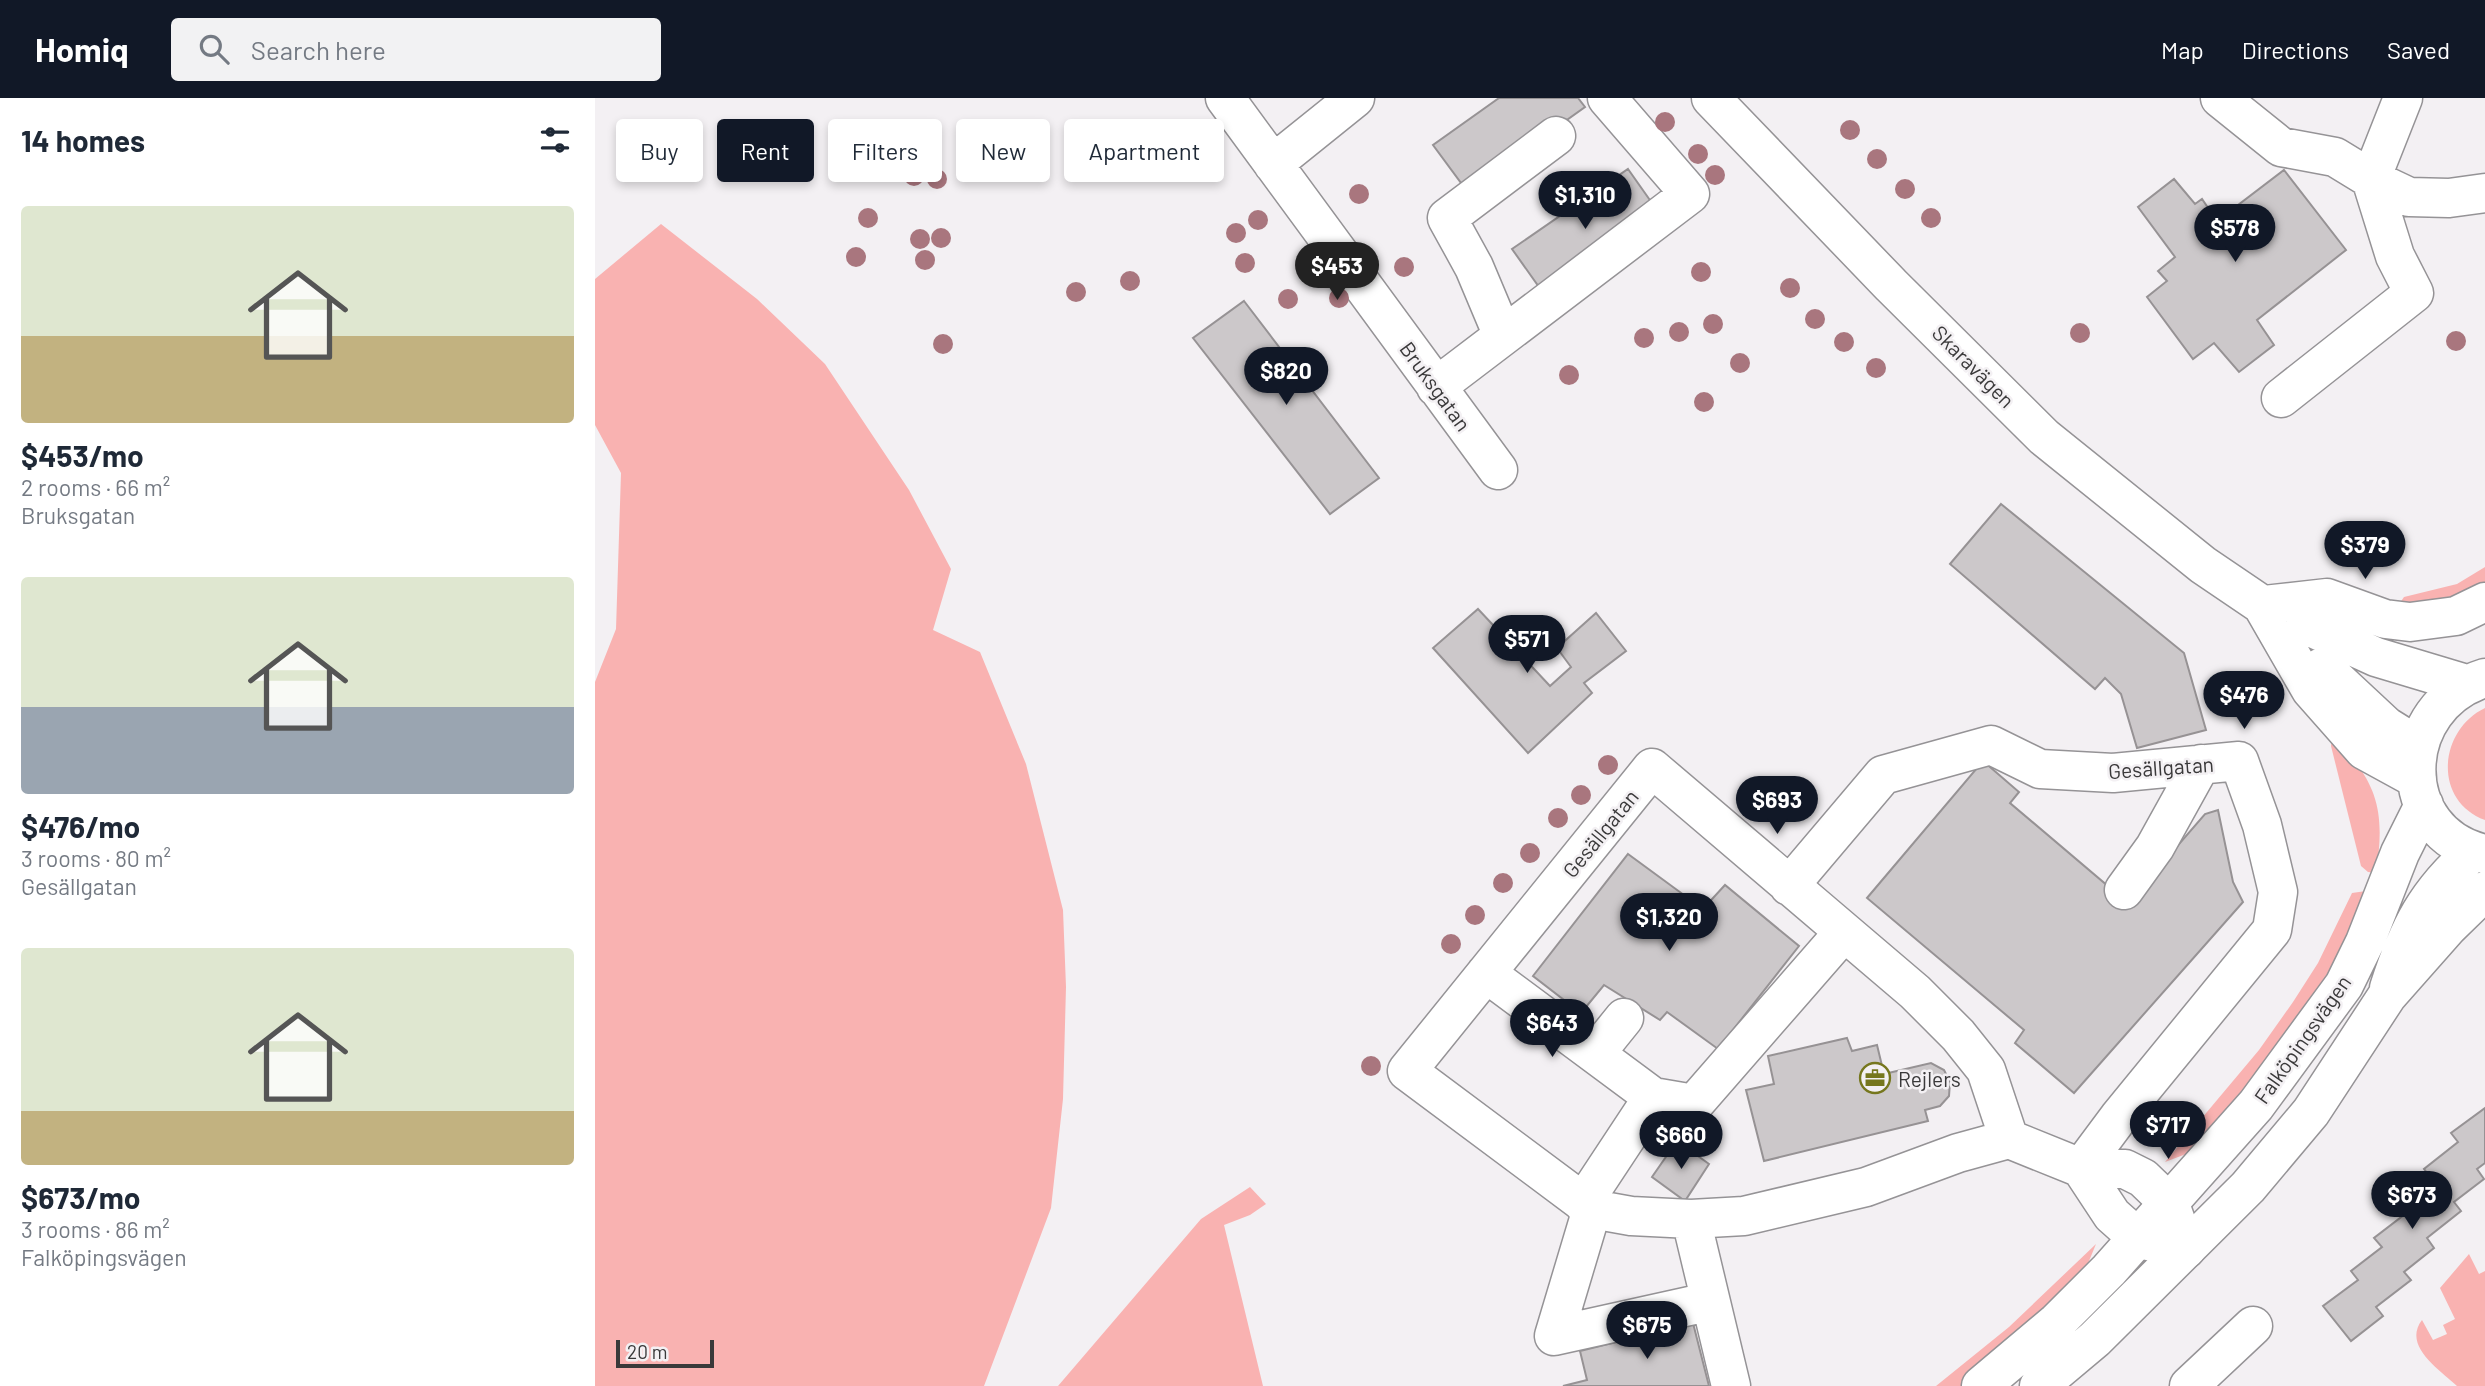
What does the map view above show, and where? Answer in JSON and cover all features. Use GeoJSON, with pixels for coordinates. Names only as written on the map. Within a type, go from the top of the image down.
{"type":"FeatureCollection","features":[{"type":"Feature","properties":{"kind":"street","name":"Bruksgatan"},"geometry":{"type":"LineString","coordinates":[[1225,98],[1498,470]]}},
{"type":"Feature","properties":{"kind":"street"},"geometry":{"type":"LineString","coordinates":[[1273,164],[1355,98]]}},
{"type":"Feature","properties":{"kind":"street"},"geometry":{"type":"LineString","coordinates":[[1436,387],[1690,194],[1607,98]]}},
{"type":"Feature","properties":{"kind":"street","name":"Skaravägen"},"geometry":{"type":"LineString","coordinates":[[1711,98],[1891,285],[2044,437],[2203,565],[2262,606],[2376,657],[2476,681]]}},
{"type":"Feature","properties":{"kind":"street"},"geometry":{"type":"LineString","coordinates":[[2220,98],[2281,147],[2335,158],[2409,197],[2448,198],[2485,194]]}},
{"type":"Feature","properties":{"kind":"street"},"geometry":{"type":"LineString","coordinates":[[2281,398],[2414,293],[2395,256],[2371,179],[2403,98]]}},
{"type":"Feature","properties":{"kind":"street"},"geometry":{"type":"LineString","coordinates":[[1503,336],[1474,267],[1447,218],[1556,136]]}},
{"type":"Feature","properties":{"kind":"street"},"geometry":{"type":"LineString","coordinates":[[2262,606],[2327,598],[2385,619],[2410,622],[2456,616],[2485,602]]}},
{"type":"Feature","properties":{"kind":"street","name":"Skaravägen"},"geometry":{"type":"LineString","coordinates":[[2262,606],[2292,657],[2327,671],[2386,726],[2419,777],[2453,840],[2479,853]]}},
{"type":"Feature","properties":{"kind":"street","name":"Falköpingsvägen"},"geometry":{"type":"LineString","coordinates":[[1981,1386],[2057,1322],[2139,1239],[2256,1105],[2344,985],[2365,942],[2400,853],[2419,777],[2427,720],[2444,699],[2476,681]]}},
{"type":"Feature","properties":{"kind":"street","name":"Gesällgatan"},"geometry":{"type":"LineString","coordinates":[[1790,886],[1882,775],[1991,745],[2041,769],[2113,773],[2239,761],[2262,824],[2278,892],[2272,930],[2119,1116],[2081,1168]]}},
{"type":"Feature","properties":{"kind":"street"},"geometry":{"type":"LineString","coordinates":[[2124,890],[2155,847],[2201,764]]}},
{"type":"Feature","properties":{"kind":"street","name":"Gesällgatan"},"geometry":{"type":"LineString","coordinates":[[1486,973],[1653,768],[1915,992],[1965,1044],[1986,1070],[2009,1139]]}},
{"type":"Feature","properties":{"kind":"street"},"geometry":{"type":"LineString","coordinates":[[2387,996],[2405,937],[2423,906],[2445,876],[2479,853]]}},
{"type":"Feature","properties":{"kind":"street"},"geometry":{"type":"LineString","coordinates":[[2039,1386],[2095,1339],[2248,1187],[2311,1112],[2387,996],[2428,954],[2448,927],[2485,891]]}},
{"type":"Feature","properties":{"kind":"street"},"geometry":{"type":"LineString","coordinates":[[1844,932],[1694,1104],[1653,1097],[1486,973],[1407,1071],[1587,1206],[1631,1216],[1691,1219],[1744,1216],[1955,1167],[2009,1139],[2081,1168],[2125,1169],[2143,1178],[2170,1204],[2186,1249]]}},
{"type":"Feature","properties":{"kind":"street"},"geometry":{"type":"LineString","coordinates":[[1595,1054],[1624,1018]]}},
{"type":"Feature","properties":{"kind":"street"},"geometry":{"type":"LineString","coordinates":[[1653,1097],[1587,1206],[1554,1336],[1694,1305],[1711,1304]]}},
{"type":"Feature","properties":{"kind":"street"},"geometry":{"type":"LineString","coordinates":[[2081,1168],[2112,1214],[2139,1239],[2186,1249]]}},
{"type":"Feature","properties":{"kind":"street"},"geometry":{"type":"LineString","coordinates":[[1691,1219],[1731,1386]]}},
{"type":"Feature","properties":{"kind":"street"},"geometry":{"type":"LineString","coordinates":[[2189,1386],[2253,1326]]}},
{"type":"Feature","properties":{"kind":"shaded area"},"geometry":{"type":"Polygon","coordinates":[[[661,224],[757,299],[825,364],[909,490],[951,569],[933,630],[980,652],[1026,764],[1063,910],[1066,987],[1063,1099],[1051,1208],[984,1386],[595,1386],[595,682],[616,629],[621,473],[595,425],[595,279],[661,224]]]}},
{"type":"Feature","properties":{"kind":"shaded area"},"geometry":{"type":"Polygon","coordinates":[[[2485,567],[2485,586],[2472,594],[2397,607],[2404,597],[2457,584],[2485,567]]]}},
{"type":"Feature","properties":{"kind":"shaded area"},"geometry":{"type":"Polygon","coordinates":[[[2485,708],[2485,820],[2468,810],[2456,797],[2450,782],[2448,765],[2458,732],[2470,718],[2485,708]]]}},
{"type":"Feature","properties":{"kind":"shaded area"},"geometry":{"type":"Polygon","coordinates":[[[2332,736],[2359,767],[2375,797],[2380,831],[2376,873],[2368,872],[2361,866],[2331,746],[2332,736]]]}},
{"type":"Feature","properties":{"kind":"shaded area"},"geometry":{"type":"Polygon","coordinates":[[[2366,891],[2369,896],[2307,1016],[2194,1151],[2165,1162],[2259,1050],[2293,1002],[2318,963],[2352,893],[2366,891]]]}},
{"type":"Feature","properties":{"kind":"shaded area"},"geometry":{"type":"Polygon","coordinates":[[[1250,1187],[1266,1204],[1250,1215],[1224,1225],[1263,1386],[1058,1386],[1201,1219],[1250,1187]]]}},
{"type":"Feature","properties":{"kind":"shaded area"},"geometry":{"type":"Polygon","coordinates":[[[2096,1244],[2080,1283],[1963,1386],[1936,1386],[2009,1327],[2096,1244]]]}},
{"type":"Feature","properties":{"kind":"shaded area"},"geometry":{"type":"Polygon","coordinates":[[[2469,1254],[2479,1274],[2485,1271],[2485,1386],[2457,1386],[2426,1357],[2417,1339],[2417,1330],[2422,1320],[2433,1340],[2447,1334],[2443,1325],[2455,1319],[2440,1288],[2469,1254]]]}},
{"type":"Feature","properties":{"kind":"building"},"geometry":{"type":"Polygon","coordinates":[[[1499,98],[1578,98],[1585,107],[1467,191],[1433,145],[1499,98]]]}},
{"type":"Feature","properties":{"kind":"building"},"geometry":{"type":"Polygon","coordinates":[[[1628,169],[1659,213],[1544,294],[1512,249],[1628,169]]]}},
{"type":"Feature","properties":{"kind":"building"},"geometry":{"type":"Polygon","coordinates":[[[2284,170],[2346,250],[2257,320],[2274,345],[2239,372],[2214,343],[2193,359],[2147,297],[2167,281],[2158,271],[2175,257],[2138,207],[2174,179],[2195,204],[2202,199],[2217,221],[2284,170]]]}},
{"type":"Feature","properties":{"kind":"building"},"geometry":{"type":"Polygon","coordinates":[[[1244,301],[1379,478],[1330,514],[1193,338],[1244,301]]]}},
{"type":"Feature","properties":{"kind":"building"},"geometry":{"type":"Polygon","coordinates":[[[2001,504],[2184,653],[2206,730],[2137,748],[2121,694],[2105,678],[2095,689],[1950,564],[2001,504]]]}},
{"type":"Feature","properties":{"kind":"building"},"geometry":{"type":"Polygon","coordinates":[[[1478,609],[1550,686],[1571,667],[1557,648],[1596,613],[1626,651],[1584,683],[1592,693],[1528,753],[1433,648],[1478,609]]]}},
{"type":"Feature","properties":{"kind":"building"},"geometry":{"type":"Polygon","coordinates":[[[1983,761],[2019,792],[2010,803],[2128,903],[2205,814],[2218,810],[2233,882],[2243,902],[2074,1093],[2015,1043],[2024,1030],[1867,898],[1983,761]]]}},
{"type":"Feature","properties":{"kind":"building"},"geometry":{"type":"Polygon","coordinates":[[[1628,854],[1703,909],[1725,885],[1799,946],[1718,1049],[1667,1012],[1660,1020],[1604,985],[1581,1013],[1533,976],[1628,854]]]}},
{"type":"Feature","properties":{"kind":"building"},"geometry":{"type":"Polygon","coordinates":[[[1847,1038],[1852,1051],[1877,1045],[1884,1074],[1931,1063],[1944,1070],[1950,1082],[1949,1096],[1940,1106],[1925,1110],[1928,1121],[1764,1161],[1746,1090],[1774,1084],[1768,1056],[1847,1038]]]}},
{"type":"Feature","properties":{"kind":"building"},"geometry":{"type":"Polygon","coordinates":[[[2485,1108],[2485,1163],[2477,1169],[2484,1179],[2454,1202],[2461,1211],[2427,1238],[2434,1248],[2404,1272],[2411,1280],[2376,1307],[2383,1316],[2351,1341],[2323,1306],[2358,1280],[2351,1271],[2382,1247],[2374,1238],[2409,1211],[2401,1202],[2432,1179],[2424,1169],[2458,1142],[2451,1133],[2485,1108]]]}},
{"type":"Feature","properties":{"kind":"building"},"geometry":{"type":"Polygon","coordinates":[[[1677,1141],[1709,1164],[1685,1201],[1652,1177],[1677,1141]]]}},
{"type":"Feature","properties":{"kind":"building"},"geometry":{"type":"Polygon","coordinates":[[[1693,1323],[1709,1386],[1563,1386],[1587,1380],[1580,1351],[1693,1323]]]}},
{"type":"Feature","properties":{"kind":"place","name":"Rejlers"},"geometry":{"type":"Point","coordinates":[1875,1078]}}]}
